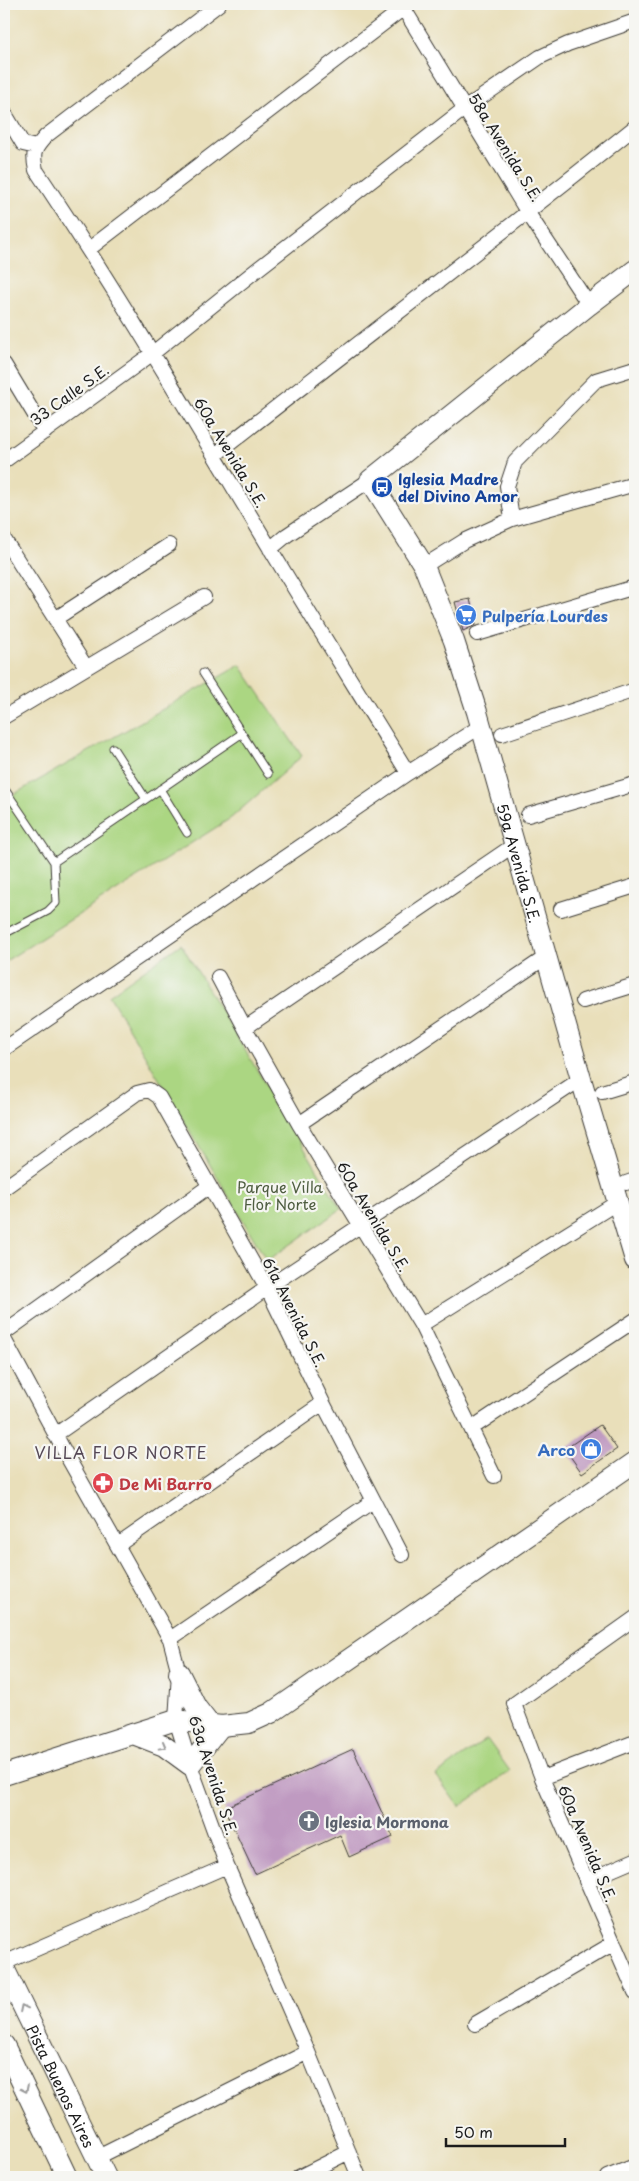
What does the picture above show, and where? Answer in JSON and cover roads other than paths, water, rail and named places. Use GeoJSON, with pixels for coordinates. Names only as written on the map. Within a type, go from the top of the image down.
{"type":"FeatureCollection","features":[{"type":"Feature","properties":{"kind":"street"},"geometry":{"type":"LineString","coordinates":[[4,112],[23,144],[36,147],[46,136],[219,4]]}},
{"type":"Feature","properties":{"kind":"street"},"geometry":{"type":"LineString","coordinates":[[89,249],[404,5]]}},
{"type":"Feature","properties":{"kind":"street","name":"58a Avenida S.E."},"geometry":{"type":"LineString","coordinates":[[404,5],[464,110],[528,213],[589,305]]}},
{"type":"Feature","properties":{"kind":"street","name":"33 Calle S.E."},"geometry":{"type":"LineString","coordinates":[[4,461],[153,353],[259,268],[464,110],[540,57],[568,44],[635,21]]}},
{"type":"Feature","properties":{"kind":"street"},"geometry":{"type":"LineString","coordinates":[[215,455],[528,213],[635,127]]}},
{"type":"Feature","properties":{"kind":"street","name":"60a Avenida S.E."},"geometry":{"type":"LineString","coordinates":[[36,147],[33,158],[36,170],[89,249],[408,773]]}},
{"type":"Feature","properties":{"kind":"street"},"geometry":{"type":"LineString","coordinates":[[270,549],[287,535],[370,480],[635,270]]}},
{"type":"Feature","properties":{"kind":"street"},"geometry":{"type":"LineString","coordinates":[[4,364],[45,432]]}},
{"type":"Feature","properties":{"kind":"street"},"geometry":{"type":"LineString","coordinates":[[512,520],[507,486],[515,462],[596,380],[635,368]]}},
{"type":"Feature","properties":{"kind":"street","name":"59a Avenida S.E."},"geometry":{"type":"LineString","coordinates":[[370,480],[424,566],[445,615],[481,726],[546,958],[635,1260]]}},
{"type":"Feature","properties":{"kind":"street"},"geometry":{"type":"LineString","coordinates":[[424,566],[464,541],[512,520],[635,484]]}},
{"type":"Feature","properties":{"kind":"street"},"geometry":{"type":"LineString","coordinates":[[4,539],[86,667]]}},
{"type":"Feature","properties":{"kind":"street"},"geometry":{"type":"LineString","coordinates":[[55,620],[169,545]]}},
{"type":"Feature","properties":{"kind":"street"},"geometry":{"type":"LineString","coordinates":[[477,634],[635,587]]}},
{"type":"Feature","properties":{"kind":"street"},"geometry":{"type":"LineString","coordinates":[[4,717],[204,597]]}},
{"type":"Feature","properties":{"kind":"street"},"geometry":{"type":"LineString","coordinates":[[502,734],[635,690]]}},
{"type":"Feature","properties":{"kind":"street"},"geometry":{"type":"LineString","coordinates":[[4,1048],[408,773],[481,726]]}},
{"type":"Feature","properties":{"kind":"street"},"geometry":{"type":"LineString","coordinates":[[528,815],[635,784]]}},
{"type":"Feature","properties":{"kind":"street"},"geometry":{"type":"LineString","coordinates":[[245,1028],[514,845]]}},
{"type":"Feature","properties":{"kind":"street"},"geometry":{"type":"LineString","coordinates":[[561,909],[635,886]]}},
{"type":"Feature","properties":{"kind":"street"},"geometry":{"type":"LineString","coordinates":[[299,1124],[546,958]]}},
{"type":"Feature","properties":{"kind":"street","name":"60a Avenida S.E."},"geometry":{"type":"LineString","coordinates":[[218,976],[299,1124],[421,1325],[494,1476]]}},
{"type":"Feature","properties":{"kind":"street"},"geometry":{"type":"LineString","coordinates":[[583,1001],[635,985]]}},
{"type":"Feature","properties":{"kind":"street"},"geometry":{"type":"LineString","coordinates":[[56,1435],[267,1288],[581,1079]]}},
{"type":"Feature","properties":{"kind":"street"},"geometry":{"type":"LineString","coordinates":[[602,1092],[635,1082]]}},
{"type":"Feature","properties":{"kind":"street","name":"61a Avenida S.E."},"geometry":{"type":"LineString","coordinates":[[4,1188],[137,1093],[149,1090],[159,1097],[208,1187],[267,1288],[323,1403],[402,1555]]}},
{"type":"Feature","properties":{"kind":"street"},"geometry":{"type":"LineString","coordinates":[[4,1333],[208,1187]]}},
{"type":"Feature","properties":{"kind":"street"},"geometry":{"type":"LineString","coordinates":[[421,1325],[618,1202]]}},
{"type":"Feature","properties":{"kind":"street"},"geometry":{"type":"LineString","coordinates":[[472,1428],[635,1320]]}},
{"type":"Feature","properties":{"kind":"street","name":"63a Avenida S.E."},"geometry":{"type":"LineString","coordinates":[[4,1339],[170,1639],[179,1673],[176,1720],[190,1765],[228,1866],[308,2052],[359,2177]]}},
{"type":"Feature","properties":{"kind":"street"},"geometry":{"type":"LineString","coordinates":[[118,1545],[323,1403]]}},
{"type":"Feature","properties":{"kind":"street"},"geometry":{"type":"LineString","coordinates":[[4,1775],[176,1720],[216,1726],[249,1723],[271,1713],[635,1462]]}},
{"type":"Feature","properties":{"kind":"street"},"geometry":{"type":"LineString","coordinates":[[170,1639],[373,1500]]}},
{"type":"Feature","properties":{"kind":"street","name":"60a Avenida S.E."},"geometry":{"type":"LineString","coordinates":[[634,1984],[586,1881],[542,1778],[514,1704],[635,1618]]}},
{"type":"Feature","properties":{"kind":"street"},"geometry":{"type":"LineString","coordinates":[[179,1673],[196,1707],[216,1726]]}},
{"type":"Feature","properties":{"kind":"street"},"geometry":{"type":"LineString","coordinates":[[133,1734],[164,1746],[190,1765],[216,1726]]}},
{"type":"Feature","properties":{"kind":"street"},"geometry":{"type":"LineString","coordinates":[[542,1778],[635,1742]]}},
{"type":"Feature","properties":{"kind":"street"},"geometry":{"type":"LineString","coordinates":[[586,1881],[635,1860]]}},
{"type":"Feature","properties":{"kind":"street"},"geometry":{"type":"LineString","coordinates":[[4,1963],[228,1866]]}},
{"type":"Feature","properties":{"kind":"street"},"geometry":{"type":"LineString","coordinates":[[475,2024],[614,1943]]}},
{"type":"Feature","properties":{"kind":"street","name":"Pista Buenos Aires"},"geometry":{"type":"LineString","coordinates":[[4,1968],[106,2177]]}},
{"type":"Feature","properties":{"kind":"street"},"geometry":{"type":"LineString","coordinates":[[4,2046],[67,2177]]}},
{"type":"Feature","properties":{"kind":"street"},"geometry":{"type":"LineString","coordinates":[[96,2158],[308,2052]]}},
{"type":"Feature","properties":{"kind":"street"},"geometry":{"type":"LineString","coordinates":[[300,2177],[349,2152]]}},
{"type":"Feature","properties":{"kind":"street"},"geometry":{"type":"LineString","coordinates":[[607,2177],[635,2166]]}},
{"type":"Feature","properties":{"kind":"lane"},"geometry":{"type":"LineString","coordinates":[[203,673],[268,774]]}},
{"type":"Feature","properties":{"kind":"lane"},"geometry":{"type":"LineString","coordinates":[[54,862],[242,734]]}},
{"type":"Feature","properties":{"kind":"lane"},"geometry":{"type":"LineString","coordinates":[[113,748],[146,799]]}},
{"type":"Feature","properties":{"kind":"lane"},"geometry":{"type":"LineString","coordinates":[[160,789],[187,833]]}},
{"type":"Feature","properties":{"kind":"lane"},"geometry":{"type":"LineString","coordinates":[[4,934],[48,911],[56,903],[54,862],[6,791]]}},
{"type":"Feature","properties":{"kind":"place","name":"Iglesia Madre del Divino Amor"},"geometry":{"type":"Point","coordinates":[382,487]}},
{"type":"Feature","properties":{"kind":"place","name":"Pulpería Lourdes"},"geometry":{"type":"Point","coordinates":[466,615]}},
{"type":"Feature","properties":{"kind":"place","name":"Arco"},"geometry":{"type":"Point","coordinates":[591,1449]}},
{"type":"Feature","properties":{"kind":"place","name":"De Mi Barro"},"geometry":{"type":"Point","coordinates":[103,1483]}},
{"type":"Feature","properties":{"kind":"place","name":"Iglesia Mormona"},"geometry":{"type":"Point","coordinates":[309,1821]}},
{"type":"Feature","properties":{"kind":"district","name":"VILLA FLOR NORTE"},"geometry":{"type":"Point","coordinates":[121,1452]}},
{"type":"Feature","properties":{"kind":"park label","name":"Parque Villa Flor Norte"},"geometry":{"type":"Point","coordinates":[280,1194]}}]}
